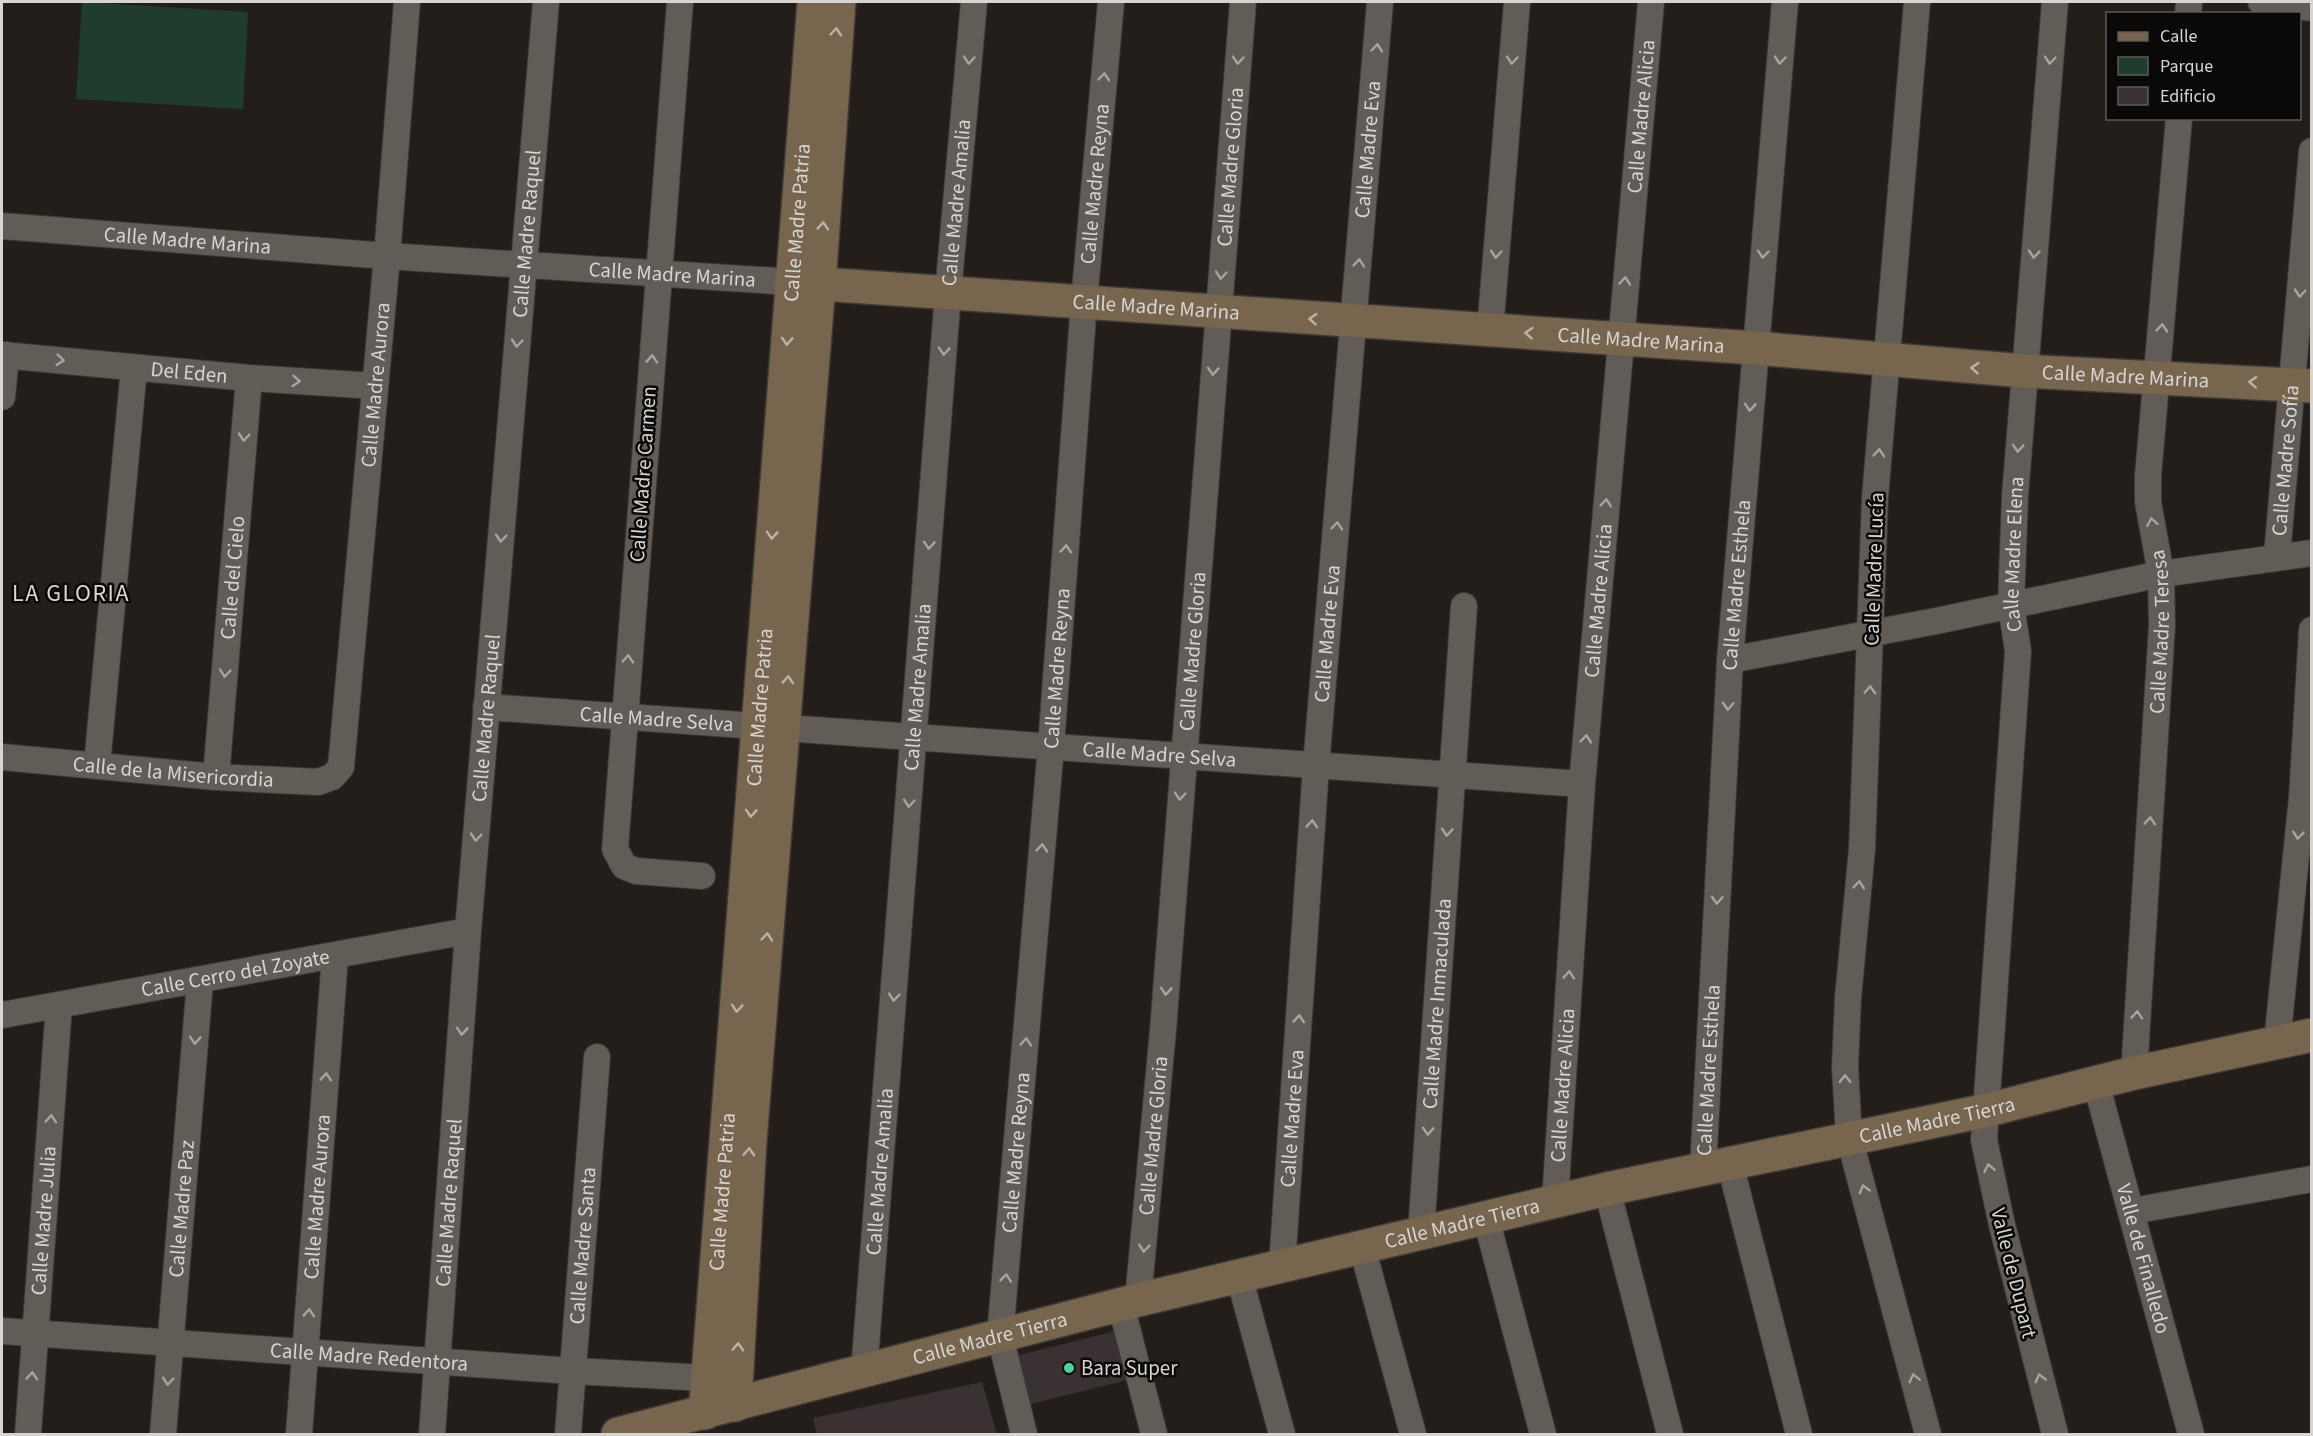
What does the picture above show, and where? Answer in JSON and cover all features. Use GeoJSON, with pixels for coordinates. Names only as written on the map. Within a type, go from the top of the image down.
{"type":"FeatureCollection","features":[{"type":"Feature","properties":{"kind":"street","name":"Calle Madre Aurora"},"geometry":{"type":"LineString","coordinates":[[340,767],[387,256],[407,2]]}},
{"type":"Feature","properties":{"kind":"street","name":"Calle Madre Raquel"},"geometry":{"type":"LineString","coordinates":[[432,1434],[468,931],[546,2]]}},
{"type":"Feature","properties":{"kind":"street","name":"Calle Madre Carmen"},"geometry":{"type":"LineString","coordinates":[[680,2],[616,836],[618,858],[624,866],[636,871],[702,876]]}},
{"type":"Feature","properties":{"kind":"street","name":"Calle Madre Patria"},"geometry":{"type":"LineString","coordinates":[[805,284],[814,2]]}},
{"type":"Feature","properties":{"kind":"street","name":"Calle Madre Patria"},"geometry":{"type":"LineString","coordinates":[[721,1394],[750,1141],[771,727],[805,284],[839,2]]}},
{"type":"Feature","properties":{"kind":"street","name":"Calle Madre Amalia"},"geometry":{"type":"LineString","coordinates":[[864,1372],[948,292],[974,2]]}},
{"type":"Feature","properties":{"kind":"street","name":"Calle Madre Reyna"},"geometry":{"type":"LineString","coordinates":[[1024,1434],[1000,1336],[1051,746],[1084,302],[1111,2]]}},
{"type":"Feature","properties":{"kind":"street","name":"Calle Madre Gloria"},"geometry":{"type":"LineString","coordinates":[[1154,1434],[1130,1302],[1163,1030],[1243,2]]}},
{"type":"Feature","properties":{"kind":"street","name":"Calle Madre Eva"},"geometry":{"type":"LineString","coordinates":[[1282,1266],[1316,766],[1380,2]]}},
{"type":"Feature","properties":{"kind":"street"},"geometry":{"type":"LineString","coordinates":[[1490,331],[1517,2]]}},
{"type":"Feature","properties":{"kind":"street","name":"Calle Madre Alicia"},"geometry":{"type":"LineString","coordinates":[[1555,1202],[1582,784],[1651,2]]}},
{"type":"Feature","properties":{"kind":"street","name":"Calle Madre Esthela"},"geometry":{"type":"LineString","coordinates":[[1785,2],[1731,660],[1717,1166],[1799,1434]]}},
{"type":"Feature","properties":{"kind":"street","name":"Calle Madre Lucía"},"geometry":{"type":"LineString","coordinates":[[1917,2],[1875,498],[1872,634],[1862,849],[1848,998],[1845,1067],[1849,1137],[1928,1434]]}},
{"type":"Feature","properties":{"kind":"street","name":"Calle Madre Elena"},"geometry":{"type":"LineString","coordinates":[[1988,1110],[2018,651],[2011,605],[2024,371],[2055,2]]}},
{"type":"Feature","properties":{"kind":"street"},"geometry":{"type":"LineString","coordinates":[[2261,2],[2312,8]]}},
{"type":"Feature","properties":{"kind":"street","name":"Calle Madre Teresa"},"geometry":{"type":"LineString","coordinates":[[2134,1074],[2158,711],[2162,574],[2148,502],[2179,120]]}},
{"type":"Feature","properties":{"kind":"street","name":"Calle Madre Sofía"},"geometry":{"type":"LineString","coordinates":[[2277,556],[2302,385],[2312,150]]}},
{"type":"Feature","properties":{"kind":"street","name":"Calle Madre Marina"},"geometry":{"type":"LineString","coordinates":[[2,226],[387,256],[1755,348],[2024,371],[2302,385]]}},
{"type":"Feature","properties":{"kind":"street"},"geometry":{"type":"LineString","coordinates":[[2,397],[4,355]]}},
{"type":"Feature","properties":{"kind":"street","name":"Del Eden"},"geometry":{"type":"LineString","coordinates":[[4,355],[249,378],[375,386]]}},
{"type":"Feature","properties":{"kind":"street"},"geometry":{"type":"LineString","coordinates":[[97,765],[134,368]]}},
{"type":"Feature","properties":{"kind":"street","name":"Calle del Cielo"},"geometry":{"type":"LineString","coordinates":[[216,777],[249,378]]}},
{"type":"Feature","properties":{"kind":"street"},"geometry":{"type":"LineString","coordinates":[[1731,660],[1872,634],[2162,574],[2277,556],[2312,553]]}},
{"type":"Feature","properties":{"kind":"street","name":"Calle Madre Inmaculada"},"geometry":{"type":"LineString","coordinates":[[1421,1233],[1450,774],[1464,606]]}},
{"type":"Feature","properties":{"kind":"street"},"geometry":{"type":"LineString","coordinates":[[2277,1042],[2302,798],[2312,630]]}},
{"type":"Feature","properties":{"kind":"street","name":"Calle Madre Selva"},"geometry":{"type":"LineString","coordinates":[[486,707],[1582,784]]}},
{"type":"Feature","properties":{"kind":"street","name":"Calle de la Misericordia"},"geometry":{"type":"LineString","coordinates":[[2,757],[216,777],[318,782],[332,777],[340,767]]}},
{"type":"Feature","properties":{"kind":"street","name":"Calle Cerro del Zoyate"},"geometry":{"type":"LineString","coordinates":[[2,1015],[335,957],[468,931]]}},
{"type":"Feature","properties":{"kind":"street","name":"Calle Madre Aurora"},"geometry":{"type":"LineString","coordinates":[[299,1434],[335,957]]}},
{"type":"Feature","properties":{"kind":"street","name":"Calle Madre Paz"},"geometry":{"type":"LineString","coordinates":[[164,1434],[200,981]]}},
{"type":"Feature","properties":{"kind":"street","name":"Calle Madre Julia"},"geometry":{"type":"LineString","coordinates":[[28,1434],[59,1005]]}},
{"type":"Feature","properties":{"kind":"street","name":"Calle Madre Tierra"},"geometry":{"type":"LineString","coordinates":[[618,1434],[721,1394],[864,1372],[1130,1302],[1421,1233],[1849,1137],[1988,1110],[2134,1074],[2312,1035]]}},
{"type":"Feature","properties":{"kind":"street","name":"Calle Madre Santa"},"geometry":{"type":"LineString","coordinates":[[568,1434],[597,1057]]}},
{"type":"Feature","properties":{"kind":"street","name":"Valle de Finalledo"},"geometry":{"type":"LineString","coordinates":[[2096,1083],[2191,1434]]}},
{"type":"Feature","properties":{"kind":"street","name":"Valle de Dupart"},"geometry":{"type":"LineString","coordinates":[[1988,1110],[1984,1140],[1990,1170],[2055,1434]]}},
{"type":"Feature","properties":{"kind":"street"},"geometry":{"type":"LineString","coordinates":[[2132,1211],[2312,1179]]}},
{"type":"Feature","properties":{"kind":"street"},"geometry":{"type":"LineString","coordinates":[[1607,1190],[1670,1434]]}},
{"type":"Feature","properties":{"kind":"street"},"geometry":{"type":"LineString","coordinates":[[1486,1218],[1542,1434]]}},
{"type":"Feature","properties":{"kind":"street"},"geometry":{"type":"LineString","coordinates":[[1362,1247],[1413,1434]]}},
{"type":"Feature","properties":{"kind":"street"},"geometry":{"type":"LineString","coordinates":[[1239,1276],[1282,1434]]}},
{"type":"Feature","properties":{"kind":"street","name":"Calle Madre Redentora"},"geometry":{"type":"LineString","coordinates":[[2,1331],[573,1371],[721,1394]]}},
{"type":"Feature","properties":{"kind":"green space"},"geometry":{"type":"Polygon","coordinates":[[[82,2],[248,12],[243,109],[76,99],[82,2]]]}},
{"type":"Feature","properties":{"kind":"building","name":"Bara Super"},"geometry":{"type":"Polygon","coordinates":[[[1116,1331],[1128,1380],[1023,1406],[1011,1357],[1116,1331]]]}},
{"type":"Feature","properties":{"kind":"building"},"geometry":{"type":"Polygon","coordinates":[[[982,1382],[997,1434],[817,1434],[813,1418],[982,1382]]]}},
{"type":"Feature","properties":{"kind":"place","name":"Bara Super"},"geometry":{"type":"Point","coordinates":[1069,1368]}},
{"type":"Feature","properties":{"kind":"district","name":"LA GLORIA"},"geometry":{"type":"Point","coordinates":[71,593]}}]}
